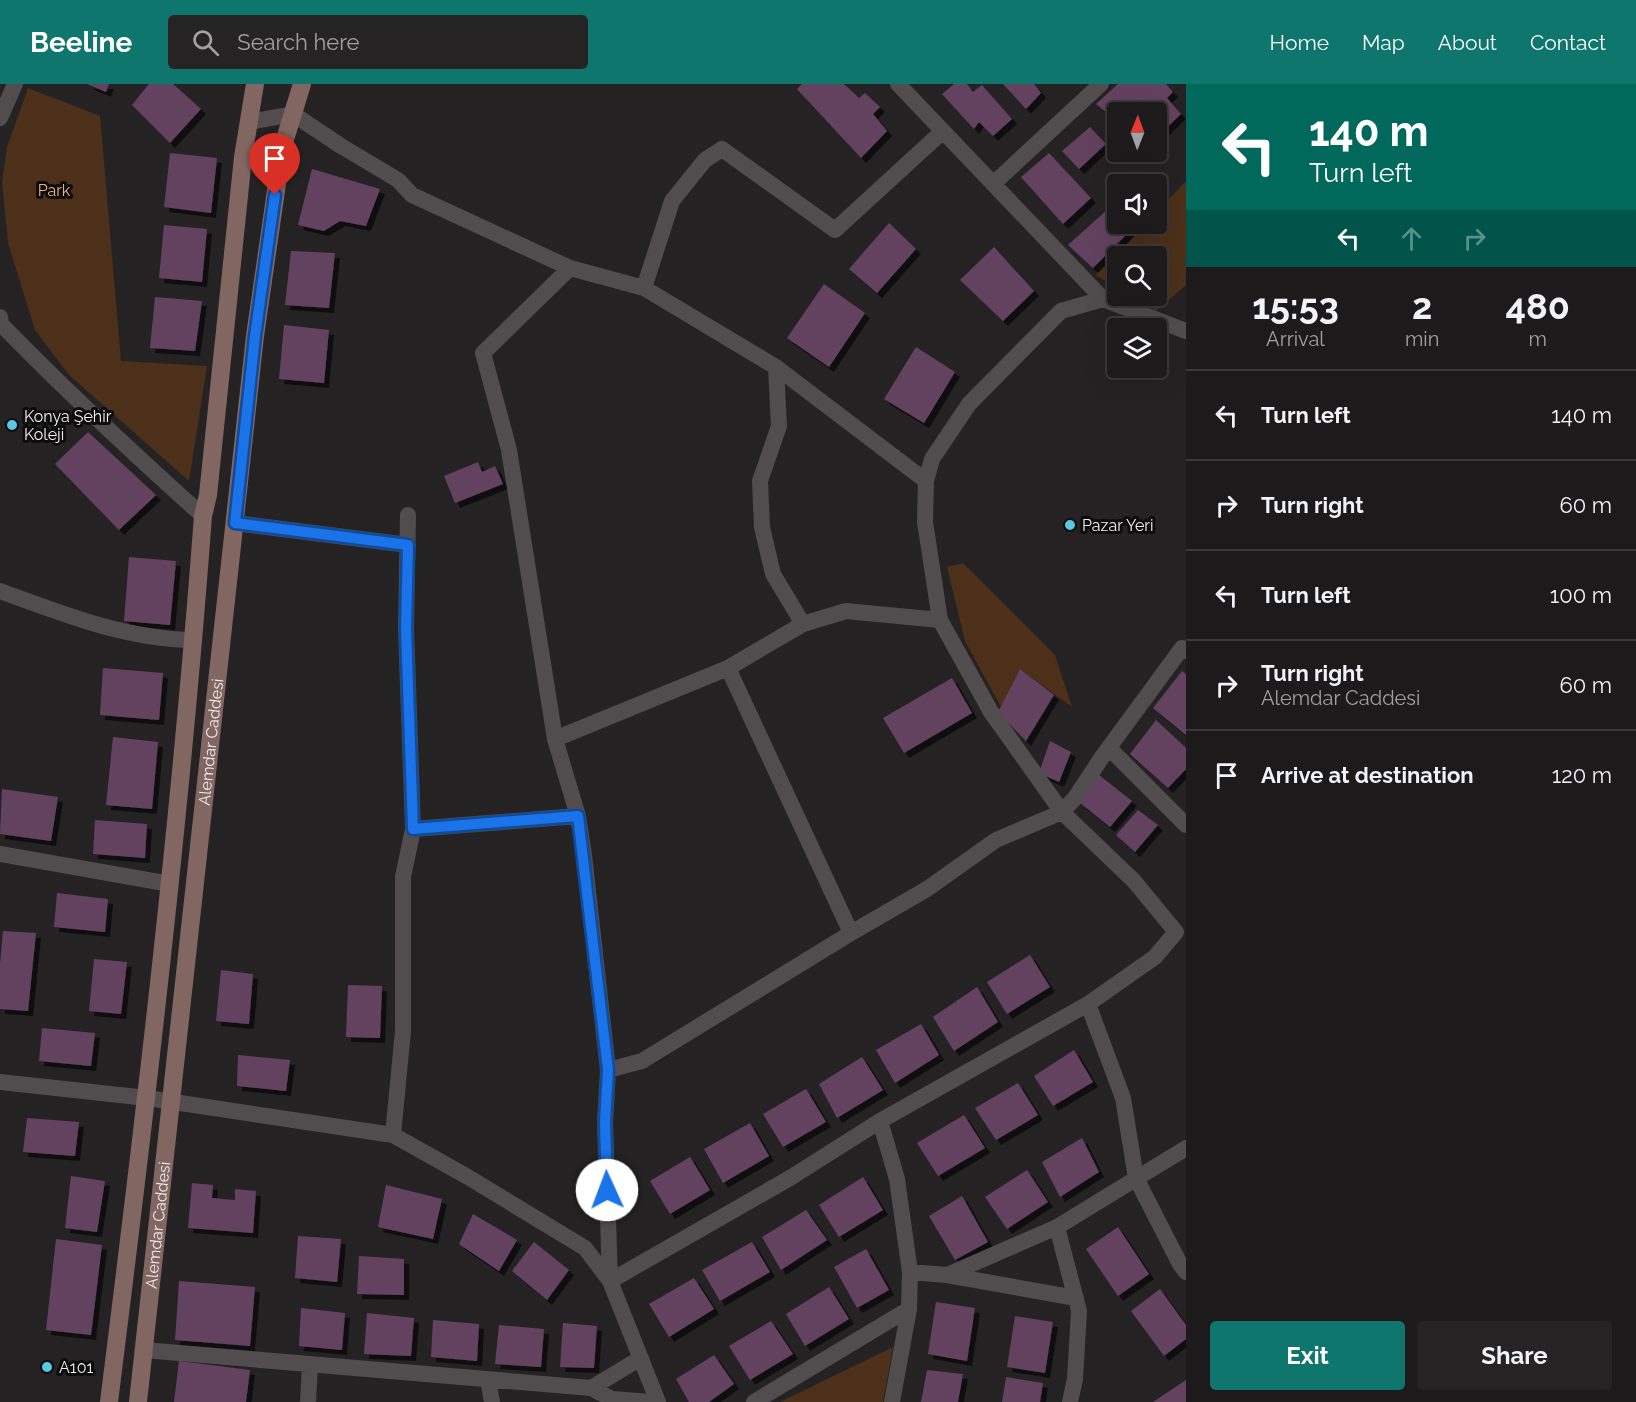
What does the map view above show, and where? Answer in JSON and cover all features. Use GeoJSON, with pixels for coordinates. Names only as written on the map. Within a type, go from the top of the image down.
{"type":"FeatureCollection","features":[{"type":"Feature","properties":{"kind":"main road","name":"Alemdar Caddesi"},"geometry":{"type":"LineString","coordinates":[[109,1402],[147,1098],[170,884],[203,516],[209,484],[243,157],[255,84]]}},
{"type":"Feature","properties":{"kind":"main road","name":"Alemdar Caddesi"},"geometry":{"type":"LineString","coordinates":[[138,1402],[256,324],[282,148],[302,84]]}},
{"type":"Feature","properties":{"kind":"street"},"geometry":{"type":"LineString","coordinates":[[0,118],[15,84]]}},
{"type":"Feature","properties":{"kind":"street"},"geometry":{"type":"LineString","coordinates":[[898,84],[1103,299],[1186,330]]}},
{"type":"Feature","properties":{"kind":"street"},"geometry":{"type":"LineString","coordinates":[[993,184],[1101,84]]}},
{"type":"Feature","properties":{"kind":"street"},"geometry":{"type":"LineString","coordinates":[[249,122],[293,114],[398,180],[412,195],[570,268],[644,288],[776,368],[927,482]]}},
{"type":"Feature","properties":{"kind":"street"},"geometry":{"type":"LineString","coordinates":[[644,288],[672,201],[705,160],[722,149],[835,230],[943,131]]}},
{"type":"Feature","properties":{"kind":"street"},"geometry":{"type":"LineString","coordinates":[[570,268],[483,353],[509,450],[555,739],[578,816],[608,1070],[605,1122],[610,1281]]}},
{"type":"Feature","properties":{"kind":"street"},"geometry":{"type":"LineString","coordinates":[[610,1281],[790,1178],[880,1121],[1088,1004],[1155,957],[1176,932],[1134,881],[1062,812],[991,712],[940,620],[925,522],[927,482],[932,459],[969,404],[1061,311],[1103,299]]}},
{"type":"Feature","properties":{"kind":"street"},"geometry":{"type":"LineString","coordinates":[[0,317],[2,324],[34,358],[203,516]]}},
{"type":"Feature","properties":{"kind":"street"},"geometry":{"type":"LineString","coordinates":[[776,368],[779,426],[760,481],[762,527],[773,574],[803,624]]}},
{"type":"Feature","properties":{"kind":"street"},"geometry":{"type":"LineString","coordinates":[[393,1135],[403,1031],[403,877],[413,829],[406,628],[408,514]]}},
{"type":"Feature","properties":{"kind":"street"},"geometry":{"type":"LineString","coordinates":[[235,523],[408,545]]}},
{"type":"Feature","properties":{"kind":"street"},"geometry":{"type":"LineString","coordinates":[[0,591],[116,631],[163,640],[193,640]]}},
{"type":"Feature","properties":{"kind":"street"},"geometry":{"type":"LineString","coordinates":[[555,739],[728,668],[803,624],[846,611],[940,620]]}},
{"type":"Feature","properties":{"kind":"street"},"geometry":{"type":"LineString","coordinates":[[608,1070],[642,1061],[927,889],[996,840],[1062,812],[1075,798],[1109,748],[1185,648]]}},
{"type":"Feature","properties":{"kind":"street"},"geometry":{"type":"LineString","coordinates":[[728,668],[851,933]]}},
{"type":"Feature","properties":{"kind":"street"},"geometry":{"type":"LineString","coordinates":[[1109,748],[1186,825]]}},
{"type":"Feature","properties":{"kind":"street"},"geometry":{"type":"LineString","coordinates":[[413,829],[578,816]]}},
{"type":"Feature","properties":{"kind":"street"},"geometry":{"type":"LineString","coordinates":[[0,854],[170,884]]}},
{"type":"Feature","properties":{"kind":"street"},"geometry":{"type":"LineString","coordinates":[[1088,1004],[1123,1098],[1136,1178],[1186,1272]]}},
{"type":"Feature","properties":{"kind":"street"},"geometry":{"type":"LineString","coordinates":[[0,1082],[147,1098],[393,1135],[468,1177],[585,1248],[610,1281],[658,1402]]}},
{"type":"Feature","properties":{"kind":"street"},"geometry":{"type":"LineString","coordinates":[[880,1121],[897,1179],[910,1272],[909,1309],[892,1402]]}},
{"type":"Feature","properties":{"kind":"street"},"geometry":{"type":"LineString","coordinates":[[947,1275],[1057,1227],[1186,1148]]}},
{"type":"Feature","properties":{"kind":"street"},"geometry":{"type":"LineString","coordinates":[[1057,1227],[1079,1311],[1075,1379],[1070,1402]]}},
{"type":"Feature","properties":{"kind":"street"},"geometry":{"type":"LineString","coordinates":[[910,1272],[947,1275],[1076,1298]]}},
{"type":"Feature","properties":{"kind":"street"},"geometry":{"type":"LineString","coordinates":[[758,1401],[909,1309]]}},
{"type":"Feature","properties":{"kind":"street"},"geometry":{"type":"LineString","coordinates":[[144,1350],[591,1388],[612,1399],[651,1402]]}},
{"type":"Feature","properties":{"kind":"street"},"geometry":{"type":"LineString","coordinates":[[591,1388],[641,1358]]}},
{"type":"Feature","properties":{"kind":"street"},"geometry":{"type":"LineString","coordinates":[[308,1402],[310,1365]]}},
{"type":"Feature","properties":{"kind":"street"},"geometry":{"type":"LineString","coordinates":[[488,1380],[492,1402]]}},
{"type":"Feature","properties":{"kind":"green space","name":"Park"},"geometry":{"type":"Polygon","coordinates":[[[28,88],[100,116],[121,361],[207,366],[189,481],[69,375],[35,330],[8,243],[2,182],[7,147],[28,88]]]}},
{"type":"Feature","properties":{"kind":"green space"},"geometry":{"type":"Polygon","coordinates":[[[1186,181],[1186,285],[1167,301],[1167,246],[1123,246],[1135,234],[1167,234],[1167,201],[1186,181]]]}},
{"type":"Feature","properties":{"kind":"green space"},"geometry":{"type":"Polygon","coordinates":[[[1107,263],[1107,282],[1095,275],[1107,263]]]}},
{"type":"Feature","properties":{"kind":"green space"},"geometry":{"type":"Polygon","coordinates":[[[1147,306],[1162,306],[1156,311],[1147,306]]]}},
{"type":"Feature","properties":{"kind":"green space"},"geometry":{"type":"Polygon","coordinates":[[[963,563],[1055,655],[1072,707],[1020,669],[1001,707],[965,641],[947,567],[963,563]]]}},
{"type":"Feature","properties":{"kind":"green space"},"geometry":{"type":"Polygon","coordinates":[[[893,1347],[883,1402],[780,1402],[893,1347]]]}},
{"type":"Feature","properties":{"kind":"building"},"geometry":{"type":"Polygon","coordinates":[[[87,84],[109,84],[106,92],[87,84]]]}},
{"type":"Feature","properties":{"kind":"building"},"geometry":{"type":"Polygon","coordinates":[[[149,84],[173,84],[201,109],[170,143],[132,105],[149,84]]]}},
{"type":"Feature","properties":{"kind":"building"},"geometry":{"type":"Polygon","coordinates":[[[802,84],[844,84],[859,98],[865,93],[880,107],[873,114],[887,131],[861,158],[797,89],[802,84]]]}},
{"type":"Feature","properties":{"kind":"building"},"geometry":{"type":"Polygon","coordinates":[[[954,84],[967,84],[973,92],[982,85],[1012,119],[993,136],[979,122],[974,129],[942,94],[954,84]]]}},
{"type":"Feature","properties":{"kind":"building"},"geometry":{"type":"Polygon","coordinates":[[[1003,84],[1034,84],[1041,93],[1026,109],[1003,84]]]}},
{"type":"Feature","properties":{"kind":"building"},"geometry":{"type":"Polygon","coordinates":[[[1118,84],[1166,84],[1173,92],[1167,98],[1181,114],[1167,127],[1167,102],[1107,102],[1107,113],[1096,104],[1118,84]]]}},
{"type":"Feature","properties":{"kind":"building"},"geometry":{"type":"Polygon","coordinates":[[[1090,127],[1106,144],[1079,169],[1062,151],[1090,127]]]}},
{"type":"Feature","properties":{"kind":"building"},"geometry":{"type":"Polygon","coordinates":[[[170,153],[217,158],[211,213],[164,207],[170,153]]]}},
{"type":"Feature","properties":{"kind":"building"},"geometry":{"type":"Polygon","coordinates":[[[1049,153],[1091,198],[1063,224],[1021,177],[1049,153]]]}},
{"type":"Feature","properties":{"kind":"building"},"geometry":{"type":"Polygon","coordinates":[[[312,169],[380,189],[366,226],[340,221],[324,231],[298,225],[312,169]]]}},
{"type":"Feature","properties":{"kind":"building"},"geometry":{"type":"Polygon","coordinates":[[[1107,210],[1107,234],[1127,234],[1115,246],[1107,246],[1107,254],[1093,268],[1068,245],[1107,210]]]}},
{"type":"Feature","properties":{"kind":"building"},"geometry":{"type":"Polygon","coordinates":[[[889,223],[916,249],[877,293],[849,269],[889,223]]]}},
{"type":"Feature","properties":{"kind":"building"},"geometry":{"type":"Polygon","coordinates":[[[164,225],[207,229],[202,282],[159,278],[164,225]]]}},
{"type":"Feature","properties":{"kind":"building"},"geometry":{"type":"Polygon","coordinates":[[[994,247],[1034,291],[1003,321],[960,280],[994,247]]]}},
{"type":"Feature","properties":{"kind":"building"},"geometry":{"type":"Polygon","coordinates":[[[291,251],[335,253],[329,308],[285,305],[291,251]]]}},
{"type":"Feature","properties":{"kind":"building"},"geometry":{"type":"Polygon","coordinates":[[[824,284],[865,313],[829,367],[787,338],[824,284]]]}},
{"type":"Feature","properties":{"kind":"building"},"geometry":{"type":"Polygon","coordinates":[[[155,297],[202,301],[195,351],[150,348],[155,297]]]}},
{"type":"Feature","properties":{"kind":"building"},"geometry":{"type":"Polygon","coordinates":[[[284,325],[329,330],[324,383],[279,379],[284,325]]]}},
{"type":"Feature","properties":{"kind":"building"},"geometry":{"type":"Polygon","coordinates":[[[916,347],[955,372],[924,423],[884,399],[916,347]]]}},
{"type":"Feature","properties":{"kind":"building"},"geometry":{"type":"Polygon","coordinates":[[[88,432],[156,495],[119,530],[55,464],[88,432]]]}},
{"type":"Feature","properties":{"kind":"building"},"geometry":{"type":"Polygon","coordinates":[[[478,462],[482,472],[495,466],[503,484],[455,503],[444,476],[478,462]]]}},
{"type":"Feature","properties":{"kind":"building"},"geometry":{"type":"Polygon","coordinates":[[[129,557],[176,561],[170,625],[124,621],[129,557]]]}},
{"type":"Feature","properties":{"kind":"building"},"geometry":{"type":"Polygon","coordinates":[[[103,668],[163,673],[159,720],[100,715],[103,668]]]}},
{"type":"Feature","properties":{"kind":"building"},"geometry":{"type":"Polygon","coordinates":[[[1020,669],[1054,695],[1026,741],[998,712],[1020,669]]]}},
{"type":"Feature","properties":{"kind":"building"},"geometry":{"type":"Polygon","coordinates":[[[1182,671],[1186,674],[1186,735],[1153,708],[1182,671]]]}},
{"type":"Feature","properties":{"kind":"building"},"geometry":{"type":"Polygon","coordinates":[[[952,678],[972,713],[904,753],[883,718],[952,678]]]}},
{"type":"Feature","properties":{"kind":"building"},"geometry":{"type":"Polygon","coordinates":[[[1156,720],[1186,748],[1186,769],[1168,788],[1130,754],[1156,720]]]}},
{"type":"Feature","properties":{"kind":"building"},"geometry":{"type":"Polygon","coordinates":[[[113,737],[158,742],[152,809],[106,805],[113,737]]]}},
{"type":"Feature","properties":{"kind":"building"},"geometry":{"type":"Polygon","coordinates":[[[1050,741],[1071,752],[1059,782],[1039,773],[1050,741]]]}},
{"type":"Feature","properties":{"kind":"building"},"geometry":{"type":"Polygon","coordinates":[[[1099,775],[1132,801],[1110,827],[1079,802],[1099,775]]]}},
{"type":"Feature","properties":{"kind":"building"},"geometry":{"type":"Polygon","coordinates":[[[2,789],[58,797],[51,841],[0,834],[2,789]]]}},
{"type":"Feature","properties":{"kind":"building"},"geometry":{"type":"Polygon","coordinates":[[[1138,810],[1158,825],[1135,852],[1116,835],[1138,810]]]}},
{"type":"Feature","properties":{"kind":"building"},"geometry":{"type":"Polygon","coordinates":[[[95,820],[147,824],[145,858],[93,854],[95,820]]]}},
{"type":"Feature","properties":{"kind":"building"},"geometry":{"type":"Polygon","coordinates":[[[57,893],[108,899],[105,932],[54,927],[57,893]]]}},
{"type":"Feature","properties":{"kind":"building"},"geometry":{"type":"Polygon","coordinates":[[[3,931],[36,933],[28,1011],[0,1009],[3,931]]]}},
{"type":"Feature","properties":{"kind":"building"},"geometry":{"type":"Polygon","coordinates":[[[1030,955],[1050,987],[1007,1014],[987,982],[1030,955]]]}},
{"type":"Feature","properties":{"kind":"building"},"geometry":{"type":"Polygon","coordinates":[[[94,959],[127,962],[121,1014],[89,1011],[94,959]]]}},
{"type":"Feature","properties":{"kind":"building"},"geometry":{"type":"Polygon","coordinates":[[[221,970],[253,974],[249,1024],[216,1021],[221,970]]]}},
{"type":"Feature","properties":{"kind":"building"},"geometry":{"type":"Polygon","coordinates":[[[348,985],[382,986],[380,1038],[346,1037],[348,985]]]}},
{"type":"Feature","properties":{"kind":"building"},"geometry":{"type":"Polygon","coordinates":[[[977,987],[998,1022],[954,1051],[933,1017],[977,987]]]}},
{"type":"Feature","properties":{"kind":"building"},"geometry":{"type":"Polygon","coordinates":[[[921,1024],[939,1055],[895,1083],[876,1050],[921,1024]]]}},
{"type":"Feature","properties":{"kind":"building"},"geometry":{"type":"Polygon","coordinates":[[[42,1028],[95,1033],[91,1066],[39,1061],[42,1028]]]}},
{"type":"Feature","properties":{"kind":"building"},"geometry":{"type":"Polygon","coordinates":[[[1074,1050],[1093,1082],[1053,1106],[1034,1076],[1074,1050]]]}},
{"type":"Feature","properties":{"kind":"building"},"geometry":{"type":"Polygon","coordinates":[[[238,1055],[290,1060],[286,1091],[237,1086],[238,1055]]]}},
{"type":"Feature","properties":{"kind":"building"},"geometry":{"type":"Polygon","coordinates":[[[862,1057],[883,1090],[837,1118],[819,1084],[862,1057]]]}},
{"type":"Feature","properties":{"kind":"building"},"geometry":{"type":"Polygon","coordinates":[[[1018,1083],[1038,1115],[996,1140],[975,1108],[1018,1083]]]}},
{"type":"Feature","properties":{"kind":"building"},"geometry":{"type":"Polygon","coordinates":[[[806,1089],[826,1122],[783,1147],[763,1114],[806,1089]]]}},
{"type":"Feature","properties":{"kind":"building"},"geometry":{"type":"Polygon","coordinates":[[[964,1115],[985,1148],[938,1176],[917,1143],[964,1115]]]}},
{"type":"Feature","properties":{"kind":"building"},"geometry":{"type":"Polygon","coordinates":[[[27,1118],[79,1122],[75,1156],[23,1152],[27,1118]]]}},
{"type":"Feature","properties":{"kind":"building"},"geometry":{"type":"Polygon","coordinates":[[[750,1123],[769,1156],[723,1183],[704,1149],[750,1123]]]}},
{"type":"Feature","properties":{"kind":"building"},"geometry":{"type":"Polygon","coordinates":[[[1082,1138],[1099,1172],[1060,1197],[1042,1162],[1082,1138]]]}},
{"type":"Feature","properties":{"kind":"building"},"geometry":{"type":"Polygon","coordinates":[[[690,1157],[710,1190],[670,1214],[650,1181],[690,1157]]]}},
{"type":"Feature","properties":{"kind":"building"},"geometry":{"type":"Polygon","coordinates":[[[1027,1170],[1048,1202],[1007,1229],[985,1197],[1027,1170]]]}},
{"type":"Feature","properties":{"kind":"building"},"geometry":{"type":"Polygon","coordinates":[[[71,1176],[105,1181],[97,1232],[65,1228],[71,1176]]]}},
{"type":"Feature","properties":{"kind":"building"},"geometry":{"type":"Polygon","coordinates":[[[863,1177],[883,1210],[839,1237],[819,1205],[863,1177]]]}},
{"type":"Feature","properties":{"kind":"building"},"geometry":{"type":"Polygon","coordinates":[[[192,1183],[213,1185],[212,1198],[235,1200],[235,1189],[256,1191],[253,1233],[188,1228],[192,1183]]]}},
{"type":"Feature","properties":{"kind":"building"},"geometry":{"type":"Polygon","coordinates":[[[386,1185],[442,1199],[433,1239],[378,1227],[386,1185]]]}},
{"type":"Feature","properties":{"kind":"building"},"geometry":{"type":"Polygon","coordinates":[[[962,1196],[988,1242],[955,1260],[929,1216],[962,1196]]]}},
{"type":"Feature","properties":{"kind":"building"},"geometry":{"type":"Polygon","coordinates":[[[806,1210],[827,1240],[781,1270],[762,1237],[806,1210]]]}},
{"type":"Feature","properties":{"kind":"building"},"geometry":{"type":"Polygon","coordinates":[[[473,1214],[517,1240],[499,1271],[459,1244],[473,1214]]]}},
{"type":"Feature","properties":{"kind":"building"},"geometry":{"type":"Polygon","coordinates":[[[1118,1227],[1149,1274],[1118,1296],[1086,1249],[1118,1227]]]}},
{"type":"Feature","properties":{"kind":"building"},"geometry":{"type":"Polygon","coordinates":[[[298,1236],[341,1239],[337,1282],[295,1278],[298,1236]]]}},
{"type":"Feature","properties":{"kind":"building"},"geometry":{"type":"Polygon","coordinates":[[[56,1239],[102,1245],[91,1335],[46,1330],[56,1239]]]}},
{"type":"Feature","properties":{"kind":"building"},"geometry":{"type":"Polygon","coordinates":[[[534,1242],[569,1270],[547,1300],[512,1271],[534,1242]]]}},
{"type":"Feature","properties":{"kind":"building"},"geometry":{"type":"Polygon","coordinates":[[[752,1242],[770,1272],[720,1301],[702,1270],[752,1242]]]}},
{"type":"Feature","properties":{"kind":"building"},"geometry":{"type":"Polygon","coordinates":[[[866,1249],[889,1290],[857,1308],[834,1267],[866,1249]]]}},
{"type":"Feature","properties":{"kind":"building"},"geometry":{"type":"Polygon","coordinates":[[[359,1256],[404,1259],[404,1295],[357,1294],[359,1256]]]}},
{"type":"Feature","properties":{"kind":"building"},"geometry":{"type":"Polygon","coordinates":[[[694,1278],[714,1309],[669,1337],[649,1304],[694,1278]]]}},
{"type":"Feature","properties":{"kind":"building"},"geometry":{"type":"Polygon","coordinates":[[[179,1281],[255,1287],[250,1346],[175,1340],[179,1281]]]}},
{"type":"Feature","properties":{"kind":"building"},"geometry":{"type":"Polygon","coordinates":[[[829,1287],[849,1319],[805,1346],[786,1314],[829,1287]]]}},
{"type":"Feature","properties":{"kind":"building"},"geometry":{"type":"Polygon","coordinates":[[[1160,1289],[1186,1325],[1186,1339],[1164,1356],[1131,1311],[1160,1289]]]}},
{"type":"Feature","properties":{"kind":"building"},"geometry":{"type":"Polygon","coordinates":[[[936,1302],[975,1308],[967,1361],[928,1354],[936,1302]]]}},
{"type":"Feature","properties":{"kind":"building"},"geometry":{"type":"Polygon","coordinates":[[[301,1308],[345,1313],[342,1350],[299,1346],[301,1308]]]}},
{"type":"Feature","properties":{"kind":"building"},"geometry":{"type":"Polygon","coordinates":[[[367,1313],[414,1318],[411,1356],[364,1354],[367,1313]]]}},
{"type":"Feature","properties":{"kind":"building"},"geometry":{"type":"Polygon","coordinates":[[[1015,1316],[1053,1322],[1045,1373],[1007,1367],[1015,1316]]]}},
{"type":"Feature","properties":{"kind":"building"},"geometry":{"type":"Polygon","coordinates":[[[433,1320],[479,1324],[477,1361],[431,1357],[433,1320]]]}},
{"type":"Feature","properties":{"kind":"building"},"geometry":{"type":"Polygon","coordinates":[[[771,1321],[793,1354],[750,1380],[729,1346],[771,1321]]]}},
{"type":"Feature","properties":{"kind":"building"},"geometry":{"type":"Polygon","coordinates":[[[563,1323],[597,1326],[594,1368],[560,1367],[563,1323]]]}},
{"type":"Feature","properties":{"kind":"building"},"geometry":{"type":"Polygon","coordinates":[[[499,1325],[544,1329],[541,1367],[495,1364],[499,1325]]]}},
{"type":"Feature","properties":{"kind":"building"},"geometry":{"type":"Polygon","coordinates":[[[714,1355],[734,1384],[709,1402],[689,1402],[676,1379],[714,1355]]]}},
{"type":"Feature","properties":{"kind":"building"},"geometry":{"type":"Polygon","coordinates":[[[179,1361],[250,1370],[246,1402],[174,1402],[179,1361]]]}},
{"type":"Feature","properties":{"kind":"building"},"geometry":{"type":"Polygon","coordinates":[[[927,1370],[963,1374],[958,1402],[921,1402],[927,1370]]]}},
{"type":"Feature","properties":{"kind":"building"},"geometry":{"type":"Polygon","coordinates":[[[1006,1377],[1043,1383],[1040,1402],[1002,1402],[1006,1377]]]}},
{"type":"Feature","properties":{"kind":"building"},"geometry":{"type":"Polygon","coordinates":[[[1186,1380],[1186,1402],[1153,1402],[1186,1380]]]}},
{"type":"Feature","properties":{"kind":"place","name":"Konya Şehir Koleji"},"geometry":{"type":"Point","coordinates":[12,425]}},
{"type":"Feature","properties":{"kind":"place","name":"Pazar Yeri"},"geometry":{"type":"Point","coordinates":[1070,525]}},
{"type":"Feature","properties":{"kind":"place","name":"A101"},"geometry":{"type":"Point","coordinates":[47,1367]}},
{"type":"Feature","properties":{"kind":"route"},"geometry":{"type":"LineString","coordinates":[[275,195],[255,336],[235,523],[408,545],[406,628],[413,829],[578,816],[608,1070],[605,1122],[607,1190]]}}]}
